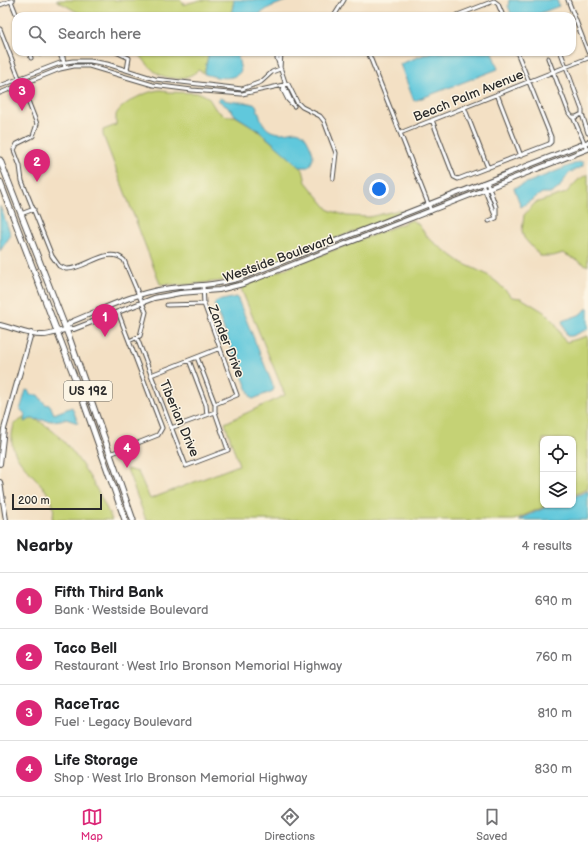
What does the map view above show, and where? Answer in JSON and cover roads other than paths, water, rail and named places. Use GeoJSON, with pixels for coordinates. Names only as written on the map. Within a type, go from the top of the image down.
{"type":"FeatureCollection","features":[{"type":"Feature","properties":{"kind":"highway","name":"US 192"},"geometry":{"type":"LineString","coordinates":[[0,160],[65,328],[133,520]]}},
{"type":"Feature","properties":{"kind":"highway","name":"US 192"},"geometry":{"type":"LineString","coordinates":[[0,182],[58,331],[125,520]]}},
{"type":"Feature","properties":{"kind":"highway"},"geometry":{"type":"LineString","coordinates":[[10,206],[21,214]]}},
{"type":"Feature","properties":{"kind":"highway"},"geometry":{"type":"LineString","coordinates":[[99,445],[110,454]]}},
{"type":"Feature","properties":{"kind":"highway"},"geometry":{"type":"LineString","coordinates":[[103,458],[108,459],[114,467]]}},
{"type":"Feature","properties":{"kind":"street"},"geometry":{"type":"LineString","coordinates":[[0,4],[12,0],[16,12]]}},
{"type":"Feature","properties":{"kind":"street"},"geometry":{"type":"LineString","coordinates":[[336,12],[344,0]]}},
{"type":"Feature","properties":{"kind":"street"},"geometry":{"type":"LineString","coordinates":[[568,0],[573,12]]}},
{"type":"Feature","properties":{"kind":"street"},"geometry":{"type":"LineString","coordinates":[[465,12],[494,1],[497,3],[501,12]]}},
{"type":"Feature","properties":{"kind":"street"},"geometry":{"type":"LineString","coordinates":[[576,21],[588,52]]}},
{"type":"Feature","properties":{"kind":"street"},"geometry":{"type":"LineString","coordinates":[[0,29],[36,121],[36,129],[32,138],[17,144],[14,150],[20,166],[22,181],[54,259],[59,266],[70,269],[106,256],[119,256],[128,265],[146,316],[140,334],[137,338],[129,342]]}},
{"type":"Feature","properties":{"kind":"street"},"geometry":{"type":"LineString","coordinates":[[61,56],[65,68]]}},
{"type":"Feature","properties":{"kind":"street"},"geometry":{"type":"LineString","coordinates":[[62,56],[63,61]]}},
{"type":"Feature","properties":{"kind":"street"},"geometry":{"type":"LineString","coordinates":[[125,56],[130,58],[127,70]]}},
{"type":"Feature","properties":{"kind":"street"},"geometry":{"type":"LineString","coordinates":[[277,56],[276,58],[285,82],[283,90],[285,95],[294,106],[297,102]]}},
{"type":"Feature","properties":{"kind":"street"},"geometry":{"type":"LineString","coordinates":[[370,56],[428,205],[432,211]]}},
{"type":"Feature","properties":{"kind":"street"},"geometry":{"type":"LineString","coordinates":[[432,120],[455,178],[460,179],[521,156],[551,142],[519,56]]}},
{"type":"Feature","properties":{"kind":"street"},"geometry":{"type":"LineString","coordinates":[[562,56],[582,108],[584,123],[588,133]]}},
{"type":"Feature","properties":{"kind":"street"},"geometry":{"type":"LineString","coordinates":[[548,58],[569,113],[573,117],[586,142],[587,149]]}},
{"type":"Feature","properties":{"kind":"street","name":"Beach Palm Avenue"},"geometry":{"type":"LineString","coordinates":[[400,133],[588,58]]}},
{"type":"Feature","properties":{"kind":"street"},"geometry":{"type":"LineString","coordinates":[[0,86],[63,61],[90,61],[127,70],[155,79],[242,88],[261,82],[272,72],[280,69]]}},
{"type":"Feature","properties":{"kind":"street"},"geometry":{"type":"LineString","coordinates":[[0,93],[65,68],[74,66],[90,66],[153,85],[200,91],[242,94],[288,84],[297,102],[302,107],[320,116],[324,122],[335,151],[333,178]]}},
{"type":"Feature","properties":{"kind":"street"},"geometry":{"type":"LineString","coordinates":[[497,94],[521,156]]}},
{"type":"Feature","properties":{"kind":"street"},"geometry":{"type":"LineString","coordinates":[[464,107],[488,168]]}},
{"type":"Feature","properties":{"kind":"street"},"geometry":{"type":"LineString","coordinates":[[573,117],[582,114]]}},
{"type":"Feature","properties":{"kind":"street"},"geometry":{"type":"LineString","coordinates":[[577,125],[584,123]]}},
{"type":"Feature","properties":{"kind":"street","name":"Westside Boulevard"},"geometry":{"type":"LineString","coordinates":[[65,328],[71,322],[139,295],[163,289],[230,281],[243,277],[586,142]]}},
{"type":"Feature","properties":{"kind":"street","name":"Westside Boulevard"},"geometry":{"type":"LineString","coordinates":[[65,328],[74,329],[166,295],[204,292],[244,284],[587,149]]}},
{"type":"Feature","properties":{"kind":"street"},"geometry":{"type":"LineString","coordinates":[[487,182],[497,211],[496,218]]}},
{"type":"Feature","properties":{"kind":"street"},"geometry":{"type":"LineString","coordinates":[[482,183],[496,218]]}},
{"type":"Feature","properties":{"kind":"street"},"geometry":{"type":"LineString","coordinates":[[489,203],[494,201]]}},
{"type":"Feature","properties":{"kind":"street"},"geometry":{"type":"LineString","coordinates":[[21,214],[34,209]]}},
{"type":"Feature","properties":{"kind":"street"},"geometry":{"type":"LineString","coordinates":[[489,221],[496,218]]}},
{"type":"Feature","properties":{"kind":"street"},"geometry":{"type":"LineString","coordinates":[[203,285],[204,304]]}},
{"type":"Feature","properties":{"kind":"street","name":"Zander Drive"},"geometry":{"type":"LineString","coordinates":[[167,305],[204,304],[237,395],[215,404]]}},
{"type":"Feature","properties":{"kind":"street"},"geometry":{"type":"LineString","coordinates":[[110,454],[156,436],[162,431],[162,426],[118,312]]}},
{"type":"Feature","properties":{"kind":"street"},"geometry":{"type":"LineString","coordinates":[[0,325],[43,335],[65,328]]}},
{"type":"Feature","properties":{"kind":"street"},"geometry":{"type":"LineString","coordinates":[[0,464],[4,428],[31,333]]}},
{"type":"Feature","properties":{"kind":"street","name":"Tiberian Drive"},"geometry":{"type":"LineString","coordinates":[[137,338],[186,466],[228,450],[215,412],[215,404],[197,357]]}},
{"type":"Feature","properties":{"kind":"street"},"geometry":{"type":"LineString","coordinates":[[151,374],[220,348]]}},
{"type":"Feature","properties":{"kind":"street","name":"Tiberian Drive"},"geometry":{"type":"LineString","coordinates":[[189,360],[206,405],[206,415]]}},
{"type":"Feature","properties":{"kind":"street"},"geometry":{"type":"LineString","coordinates":[[171,428],[215,412]]}},
{"type":"Feature","properties":{"kind":"street"},"geometry":{"type":"LineString","coordinates":[[0,482],[6,520]]}},
{"type":"Feature","properties":{"kind":"water"},"geometry":{"type":"Polygon","coordinates":[[[234,0],[289,0],[270,7],[263,12],[232,12],[234,0]]]}},
{"type":"Feature","properties":{"kind":"water"},"geometry":{"type":"Polygon","coordinates":[[[509,0],[557,0],[559,6],[543,12],[510,12],[508,6],[509,0]]]}},
{"type":"Feature","properties":{"kind":"water"},"geometry":{"type":"Polygon","coordinates":[[[208,56],[238,56],[241,71],[233,77],[224,78],[204,74],[208,56]]]}},
{"type":"Feature","properties":{"kind":"water"},"geometry":{"type":"Polygon","coordinates":[[[421,56],[493,56],[498,69],[414,101],[400,64],[421,56]]]}},
{"type":"Feature","properties":{"kind":"water"},"geometry":{"type":"Polygon","coordinates":[[[220,98],[229,101],[256,105],[263,123],[271,131],[284,133],[294,131],[302,134],[307,139],[313,153],[313,158],[310,165],[308,167],[300,167],[258,130],[236,116],[218,100],[220,98]]]}},
{"type":"Feature","properties":{"kind":"water"},"geometry":{"type":"Polygon","coordinates":[[[579,162],[583,162],[583,166],[569,173],[559,188],[552,193],[542,193],[521,207],[514,188],[579,162]]]}},
{"type":"Feature","properties":{"kind":"water"},"geometry":{"type":"Polygon","coordinates":[[[0,206],[11,235],[0,251],[0,206]]]}},
{"type":"Feature","properties":{"kind":"water"},"geometry":{"type":"Polygon","coordinates":[[[237,297],[274,388],[273,391],[253,399],[251,398],[214,304],[217,301],[237,297]]]}},
{"type":"Feature","properties":{"kind":"water"},"geometry":{"type":"Polygon","coordinates":[[[588,308],[588,329],[572,336],[567,336],[562,321],[579,315],[588,308]]]}},
{"type":"Feature","properties":{"kind":"water"},"geometry":{"type":"Polygon","coordinates":[[[26,390],[29,391],[30,395],[38,395],[45,404],[50,405],[54,414],[72,407],[78,423],[66,419],[53,421],[31,419],[24,422],[25,414],[20,409],[26,390]]]}},
{"type":"Feature","properties":{"kind":"water"},"geometry":{"type":"Polygon","coordinates":[[[588,491],[588,520],[518,520],[544,508],[576,508],[576,496],[588,491]]]}},
{"type":"Feature","properties":{"kind":"place","name":"RaceTrac"},"geometry":{"type":"Point","coordinates":[22,111]}},
{"type":"Feature","properties":{"kind":"place","name":"Taco Bell"},"geometry":{"type":"Point","coordinates":[37,182]}},
{"type":"Feature","properties":{"kind":"place","name":"Fifth Third Bank"},"geometry":{"type":"Point","coordinates":[105,337]}},
{"type":"Feature","properties":{"kind":"place","name":"Life Storage"},"geometry":{"type":"Point","coordinates":[127,468]}}]}
